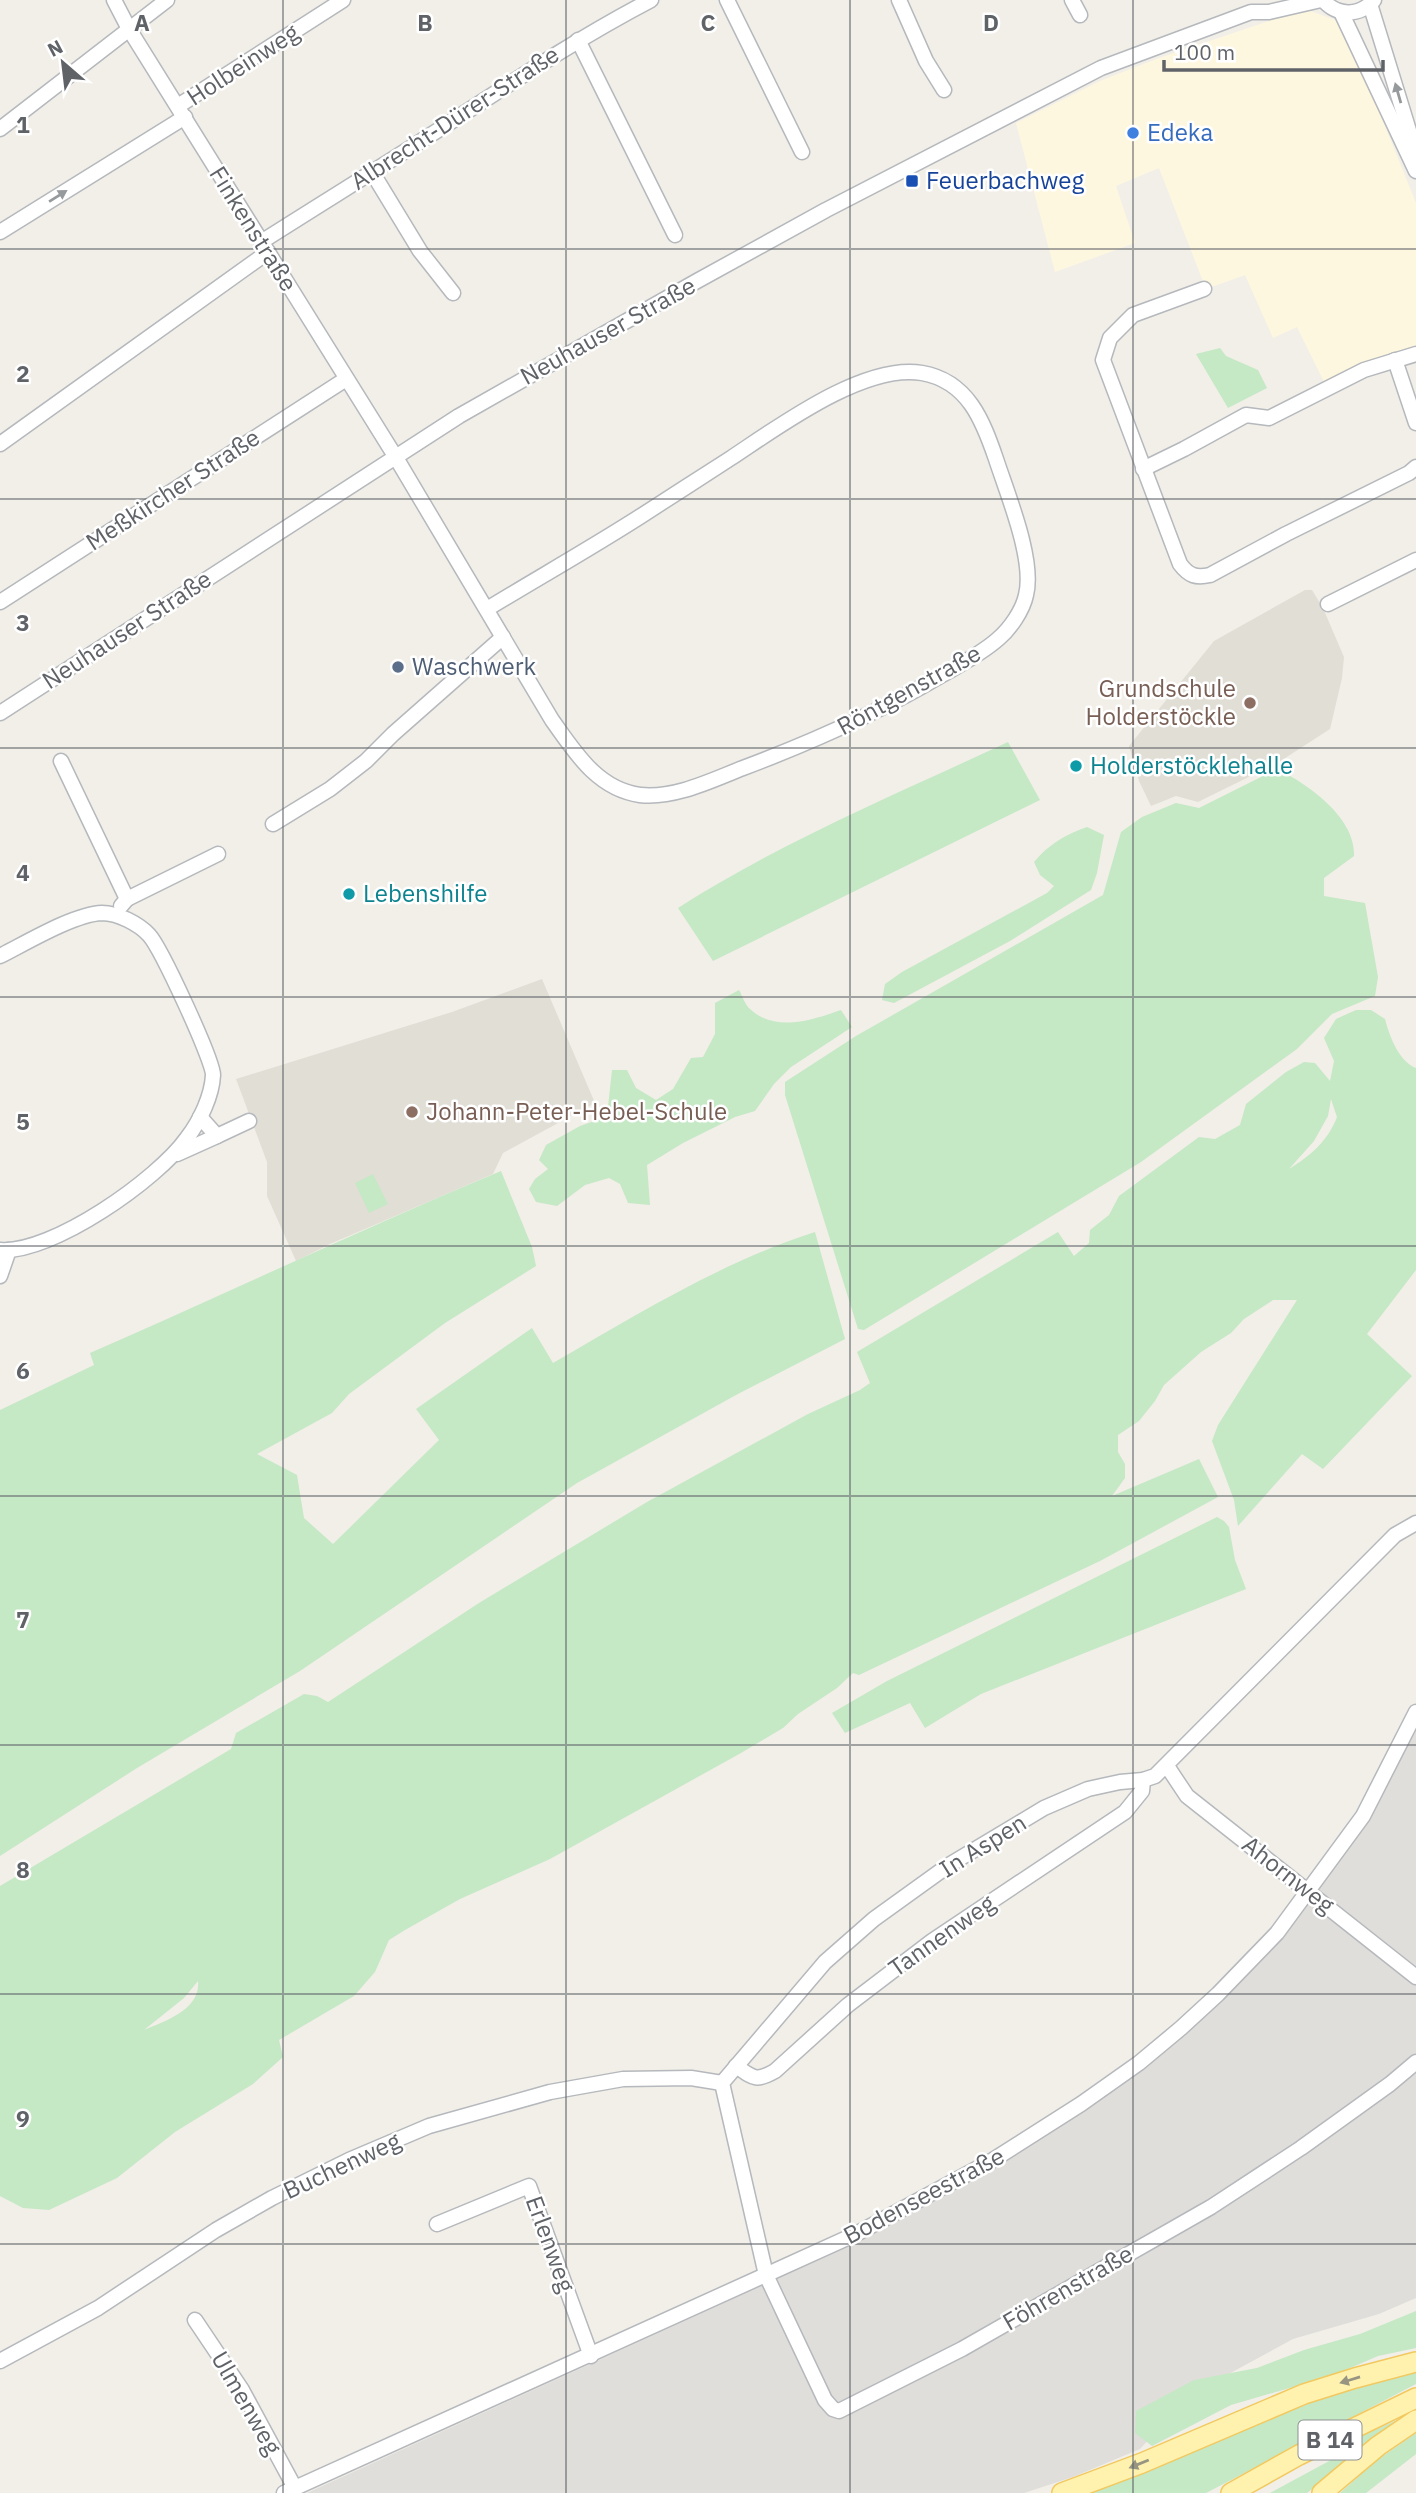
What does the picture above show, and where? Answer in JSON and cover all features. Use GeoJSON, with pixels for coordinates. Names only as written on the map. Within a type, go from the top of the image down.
{"type":"FeatureCollection","features":[{"type":"Feature","properties":{"kind":"main road"},"geometry":{"type":"LineString","coordinates":[[1062,2493],[1142,2463],[1304,2394],[1416,2362]]}},
{"type":"Feature","properties":{"kind":"main road","name":"B 14"},"geometry":{"type":"LineString","coordinates":[[1231,2493],[1298,2455],[1416,2398]]}},
{"type":"Feature","properties":{"kind":"main road"},"geometry":{"type":"LineString","coordinates":[[1322,2493],[1378,2446],[1416,2420]]}},
{"type":"Feature","properties":{"kind":"street","name":"Finkenstraße"},"geometry":{"type":"LineString","coordinates":[[114,0],[129,29],[395,456]]}},
{"type":"Feature","properties":{"kind":"street"},"geometry":{"type":"LineString","coordinates":[[0,129],[167,0]]}},
{"type":"Feature","properties":{"kind":"street","name":"Holbeinweg"},"geometry":{"type":"LineString","coordinates":[[0,232],[343,0]]}},
{"type":"Feature","properties":{"kind":"street","name":"Albrecht-Dürer-Straße"},"geometry":{"type":"LineString","coordinates":[[0,444],[265,247],[372,172],[578,40],[651,0]]}},
{"type":"Feature","properties":{"kind":"street"},"geometry":{"type":"LineString","coordinates":[[727,0],[802,152]]}},
{"type":"Feature","properties":{"kind":"street"},"geometry":{"type":"LineString","coordinates":[[899,0],[926,61],[944,90]]}},
{"type":"Feature","properties":{"kind":"street"},"geometry":{"type":"LineString","coordinates":[[1072,0],[1080,15]]}},
{"type":"Feature","properties":{"kind":"street"},"geometry":{"type":"LineString","coordinates":[[1322,0],[1341,12],[1362,10],[1372,2],[1416,154]]}},
{"type":"Feature","properties":{"kind":"street","name":"Neuhauser Straße"},"geometry":{"type":"LineString","coordinates":[[0,713],[459,416],[697,281],[1101,68],[1268,6],[1322,0]]}},
{"type":"Feature","properties":{"kind":"street"},"geometry":{"type":"LineString","coordinates":[[1341,12],[1416,170]]}},
{"type":"Feature","properties":{"kind":"street"},"geometry":{"type":"LineString","coordinates":[[578,40],[675,235]]}},
{"type":"Feature","properties":{"kind":"street"},"geometry":{"type":"LineString","coordinates":[[372,172],[420,251],[453,293]]}},
{"type":"Feature","properties":{"kind":"street"},"geometry":{"type":"LineString","coordinates":[[1204,289],[1133,314],[1110,338],[1103,360],[1180,564],[1191,575],[1199,578],[1210,575],[1416,467]]}},
{"type":"Feature","properties":{"kind":"street"},"geometry":{"type":"LineString","coordinates":[[1143,469],[1246,415],[1269,418],[1364,370],[1416,354]]}},
{"type":"Feature","properties":{"kind":"street"},"geometry":{"type":"LineString","coordinates":[[1395,360],[1416,423]]}},
{"type":"Feature","properties":{"kind":"street","name":"Röntgenstraße"},"geometry":{"type":"LineString","coordinates":[[395,456],[552,720],[573,751],[607,784],[640,794],[657,795],[709,781],[822,737],[906,697],[984,650],[1002,636],[1024,602],[1028,569],[1008,495],[981,418],[974,407],[961,393],[936,378],[920,373],[890,374],[870,379],[803,411],[631,522],[487,610]]}},
{"type":"Feature","properties":{"kind":"street","name":"Meßkircher Straße"},"geometry":{"type":"LineString","coordinates":[[0,602],[346,379]]}},
{"type":"Feature","properties":{"kind":"street"},"geometry":{"type":"LineString","coordinates":[[1328,604],[1416,559]]}},
{"type":"Feature","properties":{"kind":"street"},"geometry":{"type":"LineString","coordinates":[[273,824],[330,789],[366,761],[393,733],[503,637]]}},
{"type":"Feature","properties":{"kind":"street"},"geometry":{"type":"LineString","coordinates":[[61,761],[127,900]]}},
{"type":"Feature","properties":{"kind":"street"},"geometry":{"type":"LineString","coordinates":[[112,914],[127,900],[218,854]]}},
{"type":"Feature","properties":{"kind":"street"},"geometry":{"type":"LineString","coordinates":[[0,956],[89,915],[112,914],[138,926],[150,936],[160,953],[201,1038],[213,1073],[200,1118],[172,1156],[113,1204],[76,1226],[34,1245],[4,1250],[0,1276]]}},
{"type":"Feature","properties":{"kind":"street"},"geometry":{"type":"LineString","coordinates":[[200,1118],[217,1136]]}},
{"type":"Feature","properties":{"kind":"street"},"geometry":{"type":"LineString","coordinates":[[172,1156],[249,1121]]}},
{"type":"Feature","properties":{"kind":"street","name":"In Aspen"},"geometry":{"type":"LineString","coordinates":[[722,2083],[825,1962],[874,1919],[949,1866],[1055,1803],[1088,1788],[1155,1776],[1395,1535],[1416,1523]]}},
{"type":"Feature","properties":{"kind":"street","name":"Bodenseestraße"},"geometry":{"type":"LineString","coordinates":[[290,2491],[591,2356],[896,2214],[993,2160],[1081,2104],[1139,2063],[1218,1994],[1277,1933],[1363,1816],[1416,1712]]}},
{"type":"Feature","properties":{"kind":"street","name":"Ahornweg"},"geometry":{"type":"LineString","coordinates":[[1167,1766],[1187,1796],[1416,1977]]}},
{"type":"Feature","properties":{"kind":"street","name":"Tannenweg"},"geometry":{"type":"LineString","coordinates":[[736,2066],[753,2077],[762,2078],[775,2071],[848,2006],[932,1941],[1125,1812],[1142,1791],[1143,1780]]}},
{"type":"Feature","properties":{"kind":"street","name":"Föhrenstraße"},"geometry":{"type":"LineString","coordinates":[[766,2275],[825,2400],[833,2409],[839,2410],[962,2348],[1211,2207],[1301,2148],[1416,2062]]}},
{"type":"Feature","properties":{"kind":"street","name":"Buchenweg"},"geometry":{"type":"LineString","coordinates":[[0,2361],[98,2308],[216,2230],[261,2205],[349,2160],[429,2126],[550,2092],[623,2079],[691,2078],[722,2083]]}},
{"type":"Feature","properties":{"kind":"street"},"geometry":{"type":"LineString","coordinates":[[722,2083],[766,2275]]}},
{"type":"Feature","properties":{"kind":"street","name":"Erlenweg"},"geometry":{"type":"LineString","coordinates":[[437,2224],[529,2186],[591,2356]]}},
{"type":"Feature","properties":{"kind":"street","name":"Ulmenweg"},"geometry":{"type":"LineString","coordinates":[[195,2320],[242,2390],[290,2491]]}},
{"type":"Feature","properties":{"kind":"shaded area"},"geometry":{"type":"Polygon","coordinates":[[[1305,9],[1338,21],[1362,69],[1416,203],[1416,349],[1327,388],[1297,327],[1273,338],[1245,275],[1206,289],[1159,168],[1116,186],[1135,243],[1055,272],[1016,123],[1100,81],[1159,58],[1305,9]]]}},
{"type":"Feature","properties":{"kind":"shaded area","name":"Grundschule Holderstöckle"},"geometry":{"type":"Polygon","coordinates":[[[1305,590],[1312,590],[1323,608],[1344,657],[1330,729],[1279,762],[1198,802],[1176,796],[1151,806],[1139,781],[1129,746],[1214,641],[1305,590]]]}},
{"type":"Feature","properties":{"kind":"shaded area","name":"Johann-Peter-Hebel-Schule"},"geometry":{"type":"Polygon","coordinates":[[[542,979],[595,1103],[503,1153],[493,1174],[296,1261],[267,1196],[267,1162],[236,1079],[452,1012],[542,979]]]}},
{"type":"Feature","properties":{"kind":"shaded area"},"geometry":{"type":"Polygon","coordinates":[[[1416,1721],[1416,2298],[1379,2314],[1293,2339],[1225,2376],[1178,2408],[1140,2449],[1073,2477],[1024,2493],[307,2493],[768,2283],[969,2181],[1083,2110],[1296,1917],[1383,1794],[1416,1721]]]}},
{"type":"Feature","properties":{"kind":"green space"},"geometry":{"type":"Polygon","coordinates":[[[1220,348],[1226,356],[1258,370],[1267,388],[1228,408],[1196,354],[1220,348]]]}},
{"type":"Feature","properties":{"kind":"green space"},"geometry":{"type":"Polygon","coordinates":[[[1008,742],[1040,800],[713,961],[678,908],[798,840],[1008,742]]]}},
{"type":"Feature","properties":{"kind":"green space"},"geometry":{"type":"Polygon","coordinates":[[[1277,769],[1316,793],[1347,828],[1353,842],[1354,856],[1324,878],[1324,896],[1365,903],[1378,977],[1375,996],[1332,1014],[1297,1049],[1141,1162],[864,1330],[858,1329],[785,1095],[785,1082],[856,1036],[1103,895],[1121,832],[1142,817],[1176,803],[1199,808],[1277,769]]]}},
{"type":"Feature","properties":{"kind":"green space"},"geometry":{"type":"Polygon","coordinates":[[[1087,827],[1104,835],[1091,890],[1010,941],[894,1003],[882,1000],[885,984],[902,972],[1047,893],[1054,886],[1040,875],[1034,862],[1058,841],[1087,827]]]}},
{"type":"Feature","properties":{"kind":"green space"},"geometry":{"type":"Polygon","coordinates":[[[739,990],[750,1009],[771,1021],[794,1022],[841,1010],[852,1027],[791,1067],[774,1084],[755,1111],[735,1117],[683,1143],[647,1165],[650,1205],[628,1203],[620,1184],[609,1178],[585,1185],[557,1206],[536,1202],[529,1189],[535,1179],[548,1169],[539,1160],[546,1145],[597,1120],[608,1107],[612,1070],[627,1070],[636,1088],[656,1100],[673,1089],[691,1058],[703,1057],[715,1034],[715,1003],[739,990]]]}},
{"type":"Feature","properties":{"kind":"green space"},"geometry":{"type":"Polygon","coordinates":[[[1356,1010],[1371,1010],[1385,1019],[1400,1054],[1416,1068],[1416,1270],[1367,1334],[1412,1376],[1323,1469],[1302,1454],[1238,1526],[1234,1500],[1212,1441],[1218,1425],[1297,1300],[1273,1300],[1244,1319],[1231,1333],[1201,1352],[1164,1385],[1139,1421],[1118,1435],[1118,1452],[1125,1464],[1125,1478],[1112,1496],[1199,1459],[1218,1497],[1100,1561],[859,1675],[853,1673],[783,1728],[741,1753],[550,1859],[460,1899],[405,1930],[389,1940],[375,1972],[354,1996],[279,2040],[283,2057],[253,2084],[175,2132],[117,2178],[49,2210],[23,2208],[0,2196],[0,1886],[231,1749],[236,1733],[304,1694],[317,1696],[328,1702],[479,1603],[647,1502],[808,1414],[860,1390],[870,1383],[857,1352],[1058,1232],[1074,1256],[1089,1243],[1090,1230],[1109,1215],[1119,1196],[1199,1137],[1215,1139],[1240,1125],[1246,1104],[1286,1072],[1304,1062],[1315,1063],[1330,1081],[1334,1061],[1324,1038],[1336,1019],[1356,1010]],[[1331,1099],[1328,1116],[1314,1141],[1289,1169],[1311,1153],[1329,1133],[1337,1117],[1331,1099]],[[198,1981],[184,1998],[144,2030],[172,2018],[188,2006],[194,1999],[198,1981]]]}},
{"type":"Feature","properties":{"kind":"green space"},"geometry":{"type":"Polygon","coordinates":[[[501,1171],[532,1247],[536,1266],[445,1323],[349,1394],[332,1413],[257,1454],[297,1475],[304,1518],[333,1544],[439,1440],[416,1409],[532,1328],[553,1363],[714,1274],[747,1258],[815,1232],[845,1339],[736,1395],[577,1483],[300,1671],[137,1768],[0,1856],[0,1410],[94,1365],[90,1353],[501,1171]]]}},
{"type":"Feature","properties":{"kind":"green space"},"geometry":{"type":"Polygon","coordinates":[[[373,1174],[388,1204],[369,1213],[355,1183],[373,1174]]]}},
{"type":"Feature","properties":{"kind":"green space"},"geometry":{"type":"Polygon","coordinates":[[[1217,1517],[1229,1527],[1235,1560],[1246,1589],[981,1694],[925,1728],[910,1703],[845,1733],[832,1713],[887,1681],[1217,1517]]]}},
{"type":"Feature","properties":{"kind":"green space"},"geometry":{"type":"Polygon","coordinates":[[[1416,2311],[1416,2348],[1378,2356],[1334,2375],[1231,2405],[1152,2446],[1135,2433],[1136,2411],[1194,2380],[1257,2368],[1304,2350],[1360,2334],[1416,2311]]]}},
{"type":"Feature","properties":{"kind":"green space"},"geometry":{"type":"Polygon","coordinates":[[[1416,2370],[1416,2384],[1206,2493],[1082,2493],[1336,2391],[1416,2370]]]}},
{"type":"Feature","properties":{"kind":"green space"},"geometry":{"type":"Polygon","coordinates":[[[1416,2412],[1365,2445],[1307,2493],[1270,2493],[1331,2460],[1331,2453],[1363,2435],[1416,2412]]]}},
{"type":"Feature","properties":{"kind":"green space"},"geometry":{"type":"Polygon","coordinates":[[[1416,2433],[1416,2454],[1366,2493],[1340,2493],[1376,2461],[1416,2433]]]}},
{"type":"Feature","properties":{"kind":"place","name":"Edeka"},"geometry":{"type":"Point","coordinates":[1133,133]}},
{"type":"Feature","properties":{"kind":"place","name":"Feuerbachweg"},"geometry":{"type":"Point","coordinates":[912,181]}},
{"type":"Feature","properties":{"kind":"place","name":"Waschwerk"},"geometry":{"type":"Point","coordinates":[398,667]}},
{"type":"Feature","properties":{"kind":"place","name":"Grundschule Holderstöckle"},"geometry":{"type":"Point","coordinates":[1250,703]}},
{"type":"Feature","properties":{"kind":"place","name":"Holderstöcklehalle"},"geometry":{"type":"Point","coordinates":[1076,766]}},
{"type":"Feature","properties":{"kind":"place","name":"Lebenshilfe"},"geometry":{"type":"Point","coordinates":[349,894]}},
{"type":"Feature","properties":{"kind":"place","name":"Johann-Peter-Hebel-Schule"},"geometry":{"type":"Point","coordinates":[412,1112]}}]}
